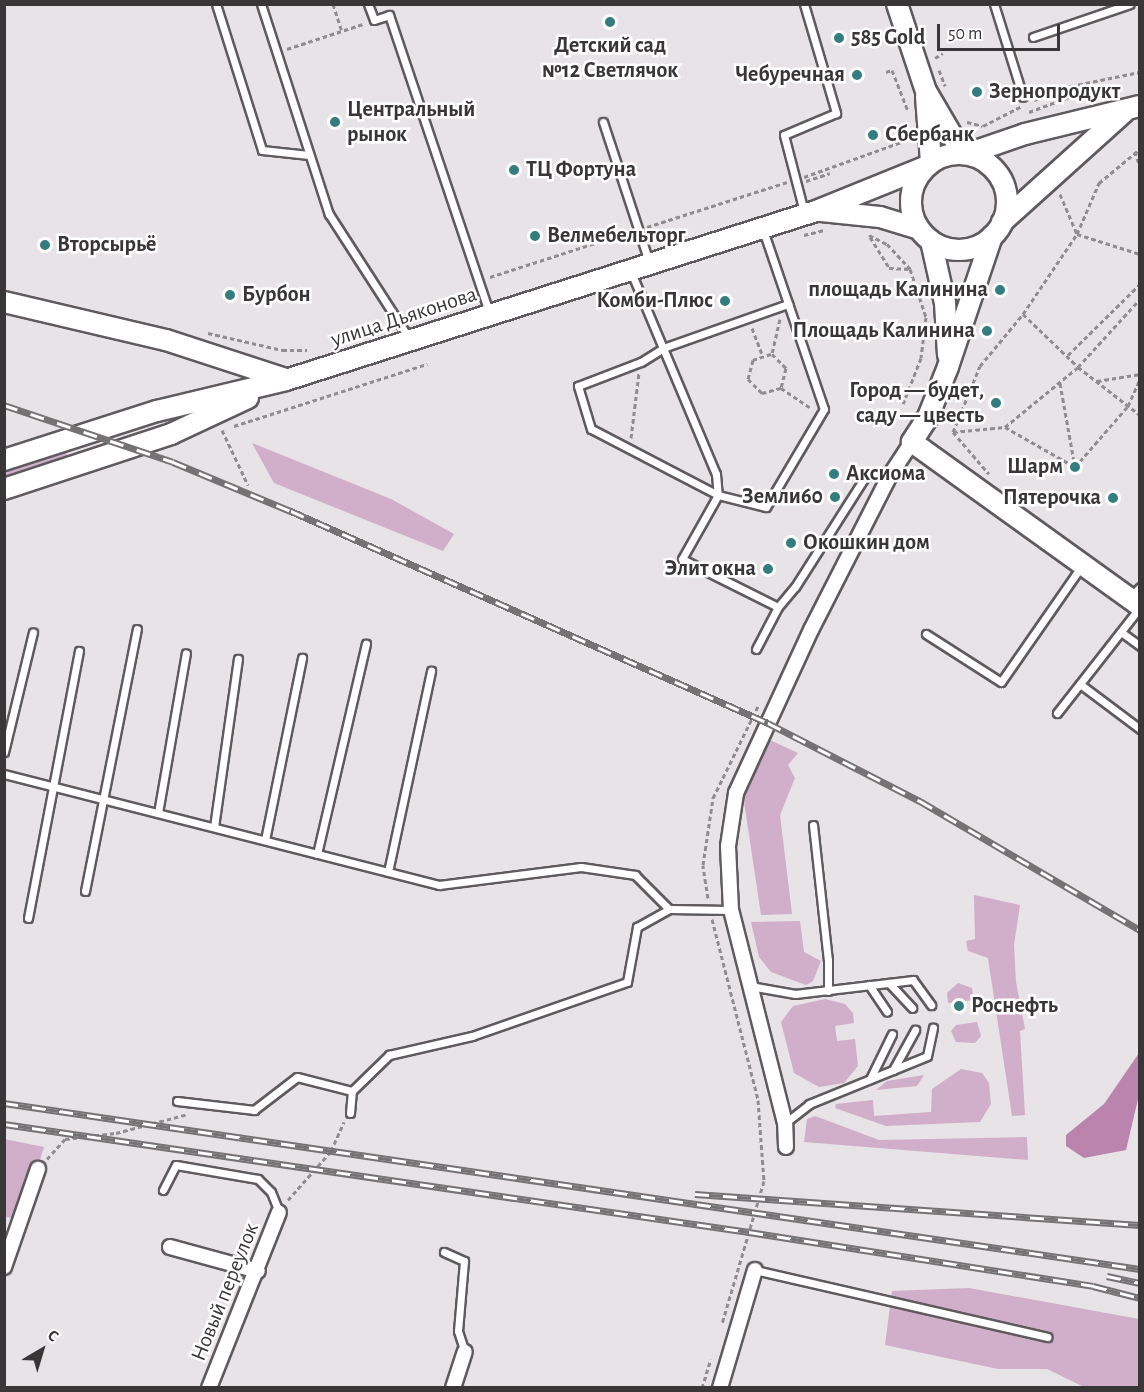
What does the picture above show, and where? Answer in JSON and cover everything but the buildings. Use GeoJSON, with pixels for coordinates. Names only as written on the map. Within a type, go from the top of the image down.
{"type":"FeatureCollection","features":[{"type":"Feature","properties":{"kind":"main road"},"geometry":{"type":"LineString","coordinates":[[897,4],[926,91],[965,154],[986,162],[1002,181],[1007,206],[928,417],[912,442],[1082,565],[1137,600]]}},
{"type":"Feature","properties":{"kind":"main road"},"geometry":{"type":"LineString","coordinates":[[926,91],[928,165],[910,197],[925,235],[945,303],[948,367]]}},
{"type":"Feature","properties":{"kind":"main road"},"geometry":{"type":"LineString","coordinates":[[928,165],[946,155],[965,154],[1025,134],[1133,108]]}},
{"type":"Feature","properties":{"kind":"main road"},"geometry":{"type":"LineString","coordinates":[[925,235],[963,250],[979,245],[1133,108]]}},
{"type":"Feature","properties":{"kind":"main road","name":"улица Дьяконова"},"geometry":{"type":"LineString","coordinates":[[286,380],[810,212],[928,165]]}},
{"type":"Feature","properties":{"kind":"main road","name":"улица Дьяконова"},"geometry":{"type":"LineString","coordinates":[[810,212],[871,216],[925,235]]}},
{"type":"Feature","properties":{"kind":"main road"},"geometry":{"type":"LineString","coordinates":[[4,302],[166,340],[286,380]]}},
{"type":"Feature","properties":{"kind":"main road"},"geometry":{"type":"LineString","coordinates":[[4,460],[157,411],[286,380]]}},
{"type":"Feature","properties":{"kind":"main road"},"geometry":{"type":"LineString","coordinates":[[4,489],[171,434],[286,380]]}},
{"type":"Feature","properties":{"kind":"street"},"geometry":{"type":"LineString","coordinates":[[786,1147],[785,1123],[731,910],[728,846],[736,793],[811,630],[889,477],[912,442]]}},
{"type":"Feature","properties":{"kind":"street"},"geometry":{"type":"LineString","coordinates":[[4,1267],[38,1169]]}},
{"type":"Feature","properties":{"kind":"street","name":"Новый переулок"},"geometry":{"type":"LineString","coordinates":[[209,1388],[258,1271],[279,1212]]}},
{"type":"Feature","properties":{"kind":"street"},"geometry":{"type":"LineString","coordinates":[[171,1247],[258,1271]]}},
{"type":"Feature","properties":{"kind":"street"},"geometry":{"type":"LineString","coordinates":[[724,1386],[755,1270]]}},
{"type":"Feature","properties":{"kind":"street"},"geometry":{"type":"LineString","coordinates":[[453,1388],[465,1352]]}},
{"type":"Feature","properties":{"kind":"lane"},"geometry":{"type":"LineString","coordinates":[[216,4],[262,150],[309,155]]}},
{"type":"Feature","properties":{"kind":"lane"},"geometry":{"type":"LineString","coordinates":[[261,4],[329,214],[410,340]]}},
{"type":"Feature","properties":{"kind":"lane"},"geometry":{"type":"LineString","coordinates":[[368,4],[374,20],[389,15],[490,315]]}},
{"type":"Feature","properties":{"kind":"lane"},"geometry":{"type":"LineString","coordinates":[[804,4],[836,113],[784,135],[796,179],[810,212]]}},
{"type":"Feature","properties":{"kind":"lane"},"geometry":{"type":"LineString","coordinates":[[994,4],[1023,97]]}},
{"type":"Feature","properties":{"kind":"lane"},"geometry":{"type":"LineString","coordinates":[[1033,38],[1130,4]]}},
{"type":"Feature","properties":{"kind":"lane"},"geometry":{"type":"LineString","coordinates":[[603,122],[650,264]]}},
{"type":"Feature","properties":{"kind":"lane"},"geometry":{"type":"LineString","coordinates":[[762,227],[824,409],[766,507],[718,495],[591,429],[578,386],[641,362],[663,348],[788,304]]}},
{"type":"Feature","properties":{"kind":"lane"},"geometry":{"type":"LineString","coordinates":[[630,270],[716,474],[718,495],[682,559],[777,607]]}},
{"type":"Feature","properties":{"kind":"lane"},"geometry":{"type":"LineString","coordinates":[[756,649],[777,607],[795,587],[867,474],[889,477]]}},
{"type":"Feature","properties":{"kind":"lane"},"geometry":{"type":"LineString","coordinates":[[926,634],[1001,682],[1082,565]]}},
{"type":"Feature","properties":{"kind":"lane"},"geometry":{"type":"LineString","coordinates":[[1057,713],[1121,632],[1137,600]]}},
{"type":"Feature","properties":{"kind":"lane"},"geometry":{"type":"LineString","coordinates":[[86,891],[137,629]]}},
{"type":"Feature","properties":{"kind":"lane"},"geometry":{"type":"LineString","coordinates":[[4,752],[33,632]]}},
{"type":"Feature","properties":{"kind":"lane"},"geometry":{"type":"LineString","coordinates":[[1121,632],[1140,646]]}},
{"type":"Feature","properties":{"kind":"lane"},"geometry":{"type":"LineString","coordinates":[[317,854],[366,644]]}},
{"type":"Feature","properties":{"kind":"lane"},"geometry":{"type":"LineString","coordinates":[[27,918],[79,651]]}},
{"type":"Feature","properties":{"kind":"lane"},"geometry":{"type":"LineString","coordinates":[[158,813],[186,653]]}},
{"type":"Feature","properties":{"kind":"lane"},"geometry":{"type":"LineString","coordinates":[[214,827],[238,658]]}},
{"type":"Feature","properties":{"kind":"lane"},"geometry":{"type":"LineString","coordinates":[[265,840],[302,658]]}},
{"type":"Feature","properties":{"kind":"lane"},"geometry":{"type":"LineString","coordinates":[[388,872],[431,671]]}},
{"type":"Feature","properties":{"kind":"lane"},"geometry":{"type":"LineString","coordinates":[[1080,684],[1140,729]]}},
{"type":"Feature","properties":{"kind":"lane"},"geometry":{"type":"LineString","coordinates":[[4,774],[439,885],[581,867],[635,875],[669,909]]}},
{"type":"Feature","properties":{"kind":"lane"},"geometry":{"type":"LineString","coordinates":[[813,825],[828,960],[828,991]]}},
{"type":"Feature","properties":{"kind":"lane"},"geometry":{"type":"LineString","coordinates":[[350,1113],[352,1091],[389,1055],[472,1036],[627,982],[637,927],[669,909],[731,910]]}},
{"type":"Feature","properties":{"kind":"lane"},"geometry":{"type":"LineString","coordinates":[[749,986],[795,994],[913,980],[931,1005]]}},
{"type":"Feature","properties":{"kind":"lane"},"geometry":{"type":"LineString","coordinates":[[889,982],[912,1008]]}},
{"type":"Feature","properties":{"kind":"lane"},"geometry":{"type":"LineString","coordinates":[[869,985],[887,1012]]}},
{"type":"Feature","properties":{"kind":"lane"},"geometry":{"type":"LineString","coordinates":[[785,1123],[809,1104],[927,1056],[933,1028]]}},
{"type":"Feature","properties":{"kind":"lane"},"geometry":{"type":"LineString","coordinates":[[892,1070],[915,1030]]}},
{"type":"Feature","properties":{"kind":"lane"},"geometry":{"type":"LineString","coordinates":[[870,1079],[892,1034]]}},
{"type":"Feature","properties":{"kind":"lane"},"geometry":{"type":"LineString","coordinates":[[177,1101],[254,1110],[297,1077],[352,1091]]}},
{"type":"Feature","properties":{"kind":"lane"},"geometry":{"type":"LineString","coordinates":[[163,1190],[176,1165],[258,1179],[272,1192],[279,1212]]}},
{"type":"Feature","properties":{"kind":"lane"},"geometry":{"type":"LineString","coordinates":[[444,1252],[464,1261],[458,1331],[465,1352]]}},
{"type":"Feature","properties":{"kind":"lane"},"geometry":{"type":"LineString","coordinates":[[755,1270],[1047,1337]]}},
{"type":"Feature","properties":{"kind":"path"},"geometry":{"type":"LineString","coordinates":[[333,4],[342,31]]}},
{"type":"Feature","properties":{"kind":"path"},"geometry":{"type":"LineString","coordinates":[[276,53],[374,20]]}},
{"type":"Feature","properties":{"kind":"path"},"geometry":{"type":"LineString","coordinates":[[943,53],[934,56],[946,87]]}},
{"type":"Feature","properties":{"kind":"path"},"geometry":{"type":"LineString","coordinates":[[886,72],[892,70],[908,113]]}},
{"type":"Feature","properties":{"kind":"path"},"geometry":{"type":"LineString","coordinates":[[967,122],[983,126],[1030,102],[1077,85],[1140,72]]}},
{"type":"Feature","properties":{"kind":"path"},"geometry":{"type":"LineString","coordinates":[[1029,112],[1072,96],[1077,85]]}},
{"type":"Feature","properties":{"kind":"path"},"geometry":{"type":"LineString","coordinates":[[480,281],[903,144],[908,140]]}},
{"type":"Feature","properties":{"kind":"path"},"geometry":{"type":"LineString","coordinates":[[1137,150],[1140,167]]}},
{"type":"Feature","properties":{"kind":"path"},"geometry":{"type":"LineString","coordinates":[[1137,150],[1099,183],[1077,234],[1023,314],[980,366],[953,432],[1005,427],[1078,366],[1140,300]]}},
{"type":"Feature","properties":{"kind":"path"},"geometry":{"type":"LineString","coordinates":[[1060,192],[1077,234]]}},
{"type":"Feature","properties":{"kind":"path"},"geometry":{"type":"LineString","coordinates":[[801,236],[832,230]]}},
{"type":"Feature","properties":{"kind":"path"},"geometry":{"type":"LineString","coordinates":[[858,233],[887,244],[910,269],[926,317],[926,339],[903,404]]}},
{"type":"Feature","properties":{"kind":"path"},"geometry":{"type":"LineString","coordinates":[[1077,234],[1140,254]]}},
{"type":"Feature","properties":{"kind":"path"},"geometry":{"type":"LineString","coordinates":[[870,237],[889,268],[910,269]]}},
{"type":"Feature","properties":{"kind":"path"},"geometry":{"type":"LineString","coordinates":[[1068,355],[1140,285]]}},
{"type":"Feature","properties":{"kind":"path"},"geometry":{"type":"LineString","coordinates":[[772,354],[781,316],[788,304]]}},
{"type":"Feature","properties":{"kind":"path"},"geometry":{"type":"LineString","coordinates":[[1023,314],[1078,366],[1140,415]]}},
{"type":"Feature","properties":{"kind":"path"},"geometry":{"type":"LineString","coordinates":[[748,318],[762,354]]}},
{"type":"Feature","properties":{"kind":"path"},"geometry":{"type":"LineString","coordinates":[[206,333],[282,350],[307,350]]}},
{"type":"Feature","properties":{"kind":"path"},"geometry":{"type":"LineString","coordinates":[[782,388],[786,368],[772,354],[762,354],[748,369],[753,388],[762,393],[782,388],[821,414]]}},
{"type":"Feature","properties":{"kind":"path"},"geometry":{"type":"LineString","coordinates":[[629,448],[641,362]]}},
{"type":"Feature","properties":{"kind":"path"},"geometry":{"type":"LineString","coordinates":[[211,433],[427,364]]}},
{"type":"Feature","properties":{"kind":"path"},"geometry":{"type":"LineString","coordinates":[[1097,381],[1140,374]]}},
{"type":"Feature","properties":{"kind":"path"},"geometry":{"type":"LineString","coordinates":[[1075,467],[1128,406],[1140,379]]}},
{"type":"Feature","properties":{"kind":"path"},"geometry":{"type":"LineString","coordinates":[[1060,382],[1075,467]]}},
{"type":"Feature","properties":{"kind":"path"},"geometry":{"type":"LineString","coordinates":[[1005,427],[1075,467]]}},
{"type":"Feature","properties":{"kind":"path"},"geometry":{"type":"LineString","coordinates":[[222,429],[248,485]]}},
{"type":"Feature","properties":{"kind":"path"},"geometry":{"type":"LineString","coordinates":[[720,1331],[764,1181],[758,1100],[710,911],[703,865],[713,798],[764,695]]}},
{"type":"Feature","properties":{"kind":"path"},"geometry":{"type":"LineString","coordinates":[[38,1169],[65,1139],[116,1133],[177,1119],[208,1105]]}},
{"type":"Feature","properties":{"kind":"path"},"geometry":{"type":"LineString","coordinates":[[279,1212],[311,1169],[331,1150],[350,1113]]}},
{"type":"Feature","properties":{"kind":"path"},"geometry":{"type":"LineString","coordinates":[[702,1388],[714,1352]]}},
{"type":"Feature","properties":{"kind":"shaded area"},"geometry":{"type":"Polygon","coordinates":[[[252,443],[391,499],[454,534],[443,551],[274,483],[252,443]]]}},
{"type":"Feature","properties":{"kind":"shaded area"},"geometry":{"type":"Polygon","coordinates":[[[65,450],[68,457],[5,478],[4,470],[65,450]]]}},
{"type":"Feature","properties":{"kind":"shaded area"},"geometry":{"type":"Polygon","coordinates":[[[770,740],[798,753],[788,765],[795,778],[780,815],[792,914],[761,915],[743,795],[770,740]]]}},
{"type":"Feature","properties":{"kind":"shaded area"},"geometry":{"type":"Polygon","coordinates":[[[974,895],[1020,905],[1014,945],[1016,982],[1025,1029],[1020,1031],[1025,1115],[1012,1116],[988,958],[968,951],[966,941],[975,939],[974,895]]]}},
{"type":"Feature","properties":{"kind":"shaded area"},"geometry":{"type":"Polygon","coordinates":[[[800,921],[804,952],[821,961],[813,981],[806,985],[771,972],[759,957],[751,922],[800,921]]]}},
{"type":"Feature","properties":{"kind":"shaded area"},"geometry":{"type":"Polygon","coordinates":[[[958,983],[972,988],[974,1000],[948,1003],[947,993],[958,983]]]}},
{"type":"Feature","properties":{"kind":"shaded area"},"geometry":{"type":"Polygon","coordinates":[[[825,999],[845,1004],[853,1013],[854,1023],[835,1026],[837,1041],[855,1039],[858,1066],[844,1083],[819,1087],[794,1073],[781,1022],[793,1006],[825,999]]]}},
{"type":"Feature","properties":{"kind":"shaded area"},"geometry":{"type":"Polygon","coordinates":[[[977,1022],[981,1036],[975,1043],[956,1042],[951,1031],[956,1025],[977,1022]]]}},
{"type":"Feature","properties":{"kind":"shaded area"},"geometry":{"type":"Polygon","coordinates":[[[1139,1053],[1139,1095],[1126,1150],[1084,1158],[1066,1146],[1066,1135],[1104,1104],[1139,1053]]]}},
{"type":"Feature","properties":{"kind":"shaded area"},"geometry":{"type":"Polygon","coordinates":[[[961,1069],[982,1073],[989,1083],[991,1104],[980,1122],[886,1126],[835,1108],[836,1104],[873,1100],[874,1116],[931,1112],[932,1089],[961,1069]]]}},
{"type":"Feature","properties":{"kind":"shaded area"},"geometry":{"type":"Polygon","coordinates":[[[924,1075],[917,1086],[876,1090],[887,1081],[924,1075]]]}},
{"type":"Feature","properties":{"kind":"shaded area"},"geometry":{"type":"Polygon","coordinates":[[[815,1116],[879,1140],[1027,1137],[1028,1160],[804,1142],[807,1119],[815,1116]]]}},
{"type":"Feature","properties":{"kind":"shaded area"},"geometry":{"type":"Polygon","coordinates":[[[4,1139],[44,1147],[21,1219],[5,1217],[4,1139]]]}},
{"type":"Feature","properties":{"kind":"shaded area"},"geometry":{"type":"Polygon","coordinates":[[[969,1288],[1139,1319],[1139,1387],[1084,1387],[1047,1369],[998,1369],[885,1345],[892,1291],[969,1288]]]}},
{"type":"Feature","properties":{"kind":"railway"},"geometry":{"type":"LineString","coordinates":[[4,405],[173,462],[291,511],[768,723],[920,801],[1140,930]]}},
{"type":"Feature","properties":{"kind":"railway"},"geometry":{"type":"LineString","coordinates":[[4,1103],[1140,1269]]}},
{"type":"Feature","properties":{"kind":"railway"},"geometry":{"type":"LineString","coordinates":[[4,1124],[749,1232],[1093,1286],[1140,1298]]}},
{"type":"Feature","properties":{"kind":"railway"},"geometry":{"type":"LineString","coordinates":[[695,1194],[1140,1225]]}},
{"type":"Feature","properties":{"kind":"railway"},"geometry":{"type":"LineString","coordinates":[[1107,1276],[1140,1283]]}},
{"type":"Feature","properties":{"kind":"place","name":"Детский сад №12 Светлячок"},"geometry":{"type":"Point","coordinates":[610,22]}},
{"type":"Feature","properties":{"kind":"place","name":"585 Gold"},"geometry":{"type":"Point","coordinates":[839,38]}},
{"type":"Feature","properties":{"kind":"place","name":"Чебуречная"},"geometry":{"type":"Point","coordinates":[857,75]}},
{"type":"Feature","properties":{"kind":"place","name":"Зернопродукт"},"geometry":{"type":"Point","coordinates":[977,92]}},
{"type":"Feature","properties":{"kind":"place","name":"Центральный рынок"},"geometry":{"type":"Point","coordinates":[335,122]}},
{"type":"Feature","properties":{"kind":"place","name":"Сбербанк"},"geometry":{"type":"Point","coordinates":[873,135]}},
{"type":"Feature","properties":{"kind":"place","name":"ТЦ Фортуна"},"geometry":{"type":"Point","coordinates":[514,170]}},
{"type":"Feature","properties":{"kind":"place","name":"Велмебельторг"},"geometry":{"type":"Point","coordinates":[535,236]}},
{"type":"Feature","properties":{"kind":"place","name":"Вторсырьё"},"geometry":{"type":"Point","coordinates":[45,245]}},
{"type":"Feature","properties":{"kind":"place","name":"площадь Калинина"},"geometry":{"type":"Point","coordinates":[1000,290]}},
{"type":"Feature","properties":{"kind":"place","name":"Бурбон"},"geometry":{"type":"Point","coordinates":[230,295]}},
{"type":"Feature","properties":{"kind":"place","name":"Комби-Плюс"},"geometry":{"type":"Point","coordinates":[725,301]}},
{"type":"Feature","properties":{"kind":"place","name":"Площадь Калинина"},"geometry":{"type":"Point","coordinates":[987,331]}},
{"type":"Feature","properties":{"kind":"place","name":"Город — будет, саду — цвесть"},"geometry":{"type":"Point","coordinates":[996,403]}},
{"type":"Feature","properties":{"kind":"place","name":"Шарм"},"geometry":{"type":"Point","coordinates":[1075,467]}},
{"type":"Feature","properties":{"kind":"place","name":"Аксиома"},"geometry":{"type":"Point","coordinates":[834,474]}},
{"type":"Feature","properties":{"kind":"place","name":"Земли60"},"geometry":{"type":"Point","coordinates":[835,497]}},
{"type":"Feature","properties":{"kind":"place","name":"Пятерочка"},"geometry":{"type":"Point","coordinates":[1113,498]}},
{"type":"Feature","properties":{"kind":"place","name":"Окошкин дом"},"geometry":{"type":"Point","coordinates":[791,543]}},
{"type":"Feature","properties":{"kind":"place","name":"Элит окна"},"geometry":{"type":"Point","coordinates":[768,569]}},
{"type":"Feature","properties":{"kind":"place","name":"Роснефть"},"geometry":{"type":"Point","coordinates":[959,1006]}}]}
